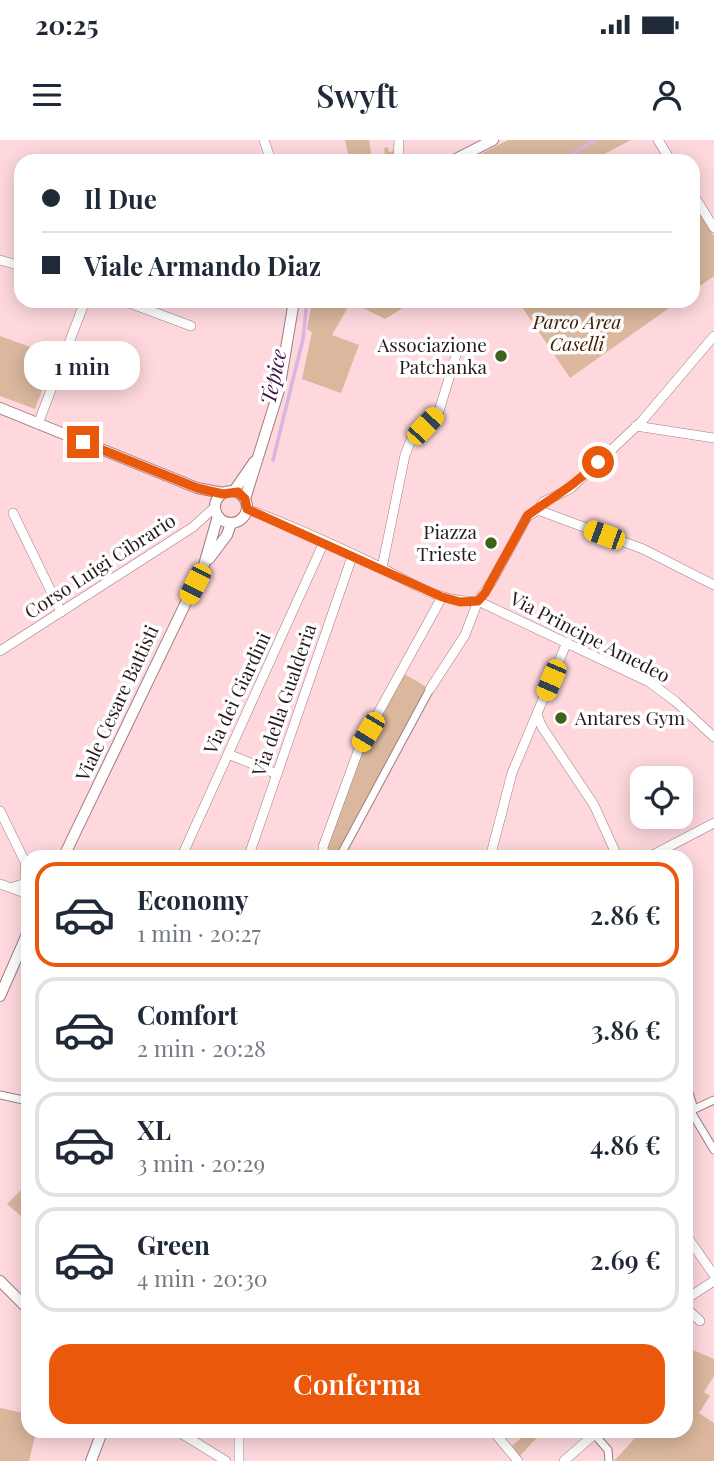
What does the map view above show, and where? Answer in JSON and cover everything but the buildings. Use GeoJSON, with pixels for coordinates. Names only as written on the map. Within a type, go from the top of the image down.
{"type":"FeatureCollection","features":[{"type":"Feature","properties":{"kind":"street"},"geometry":{"type":"LineString","coordinates":[[466,154],[493,140]]}},
{"type":"Feature","properties":{"kind":"street"},"geometry":{"type":"LineString","coordinates":[[700,205],[714,228]]}},
{"type":"Feature","properties":{"kind":"street"},"geometry":{"type":"LineString","coordinates":[[38,424],[82,308]]}},
{"type":"Feature","properties":{"kind":"street"},"geometry":{"type":"LineString","coordinates":[[143,308],[191,326]]}},
{"type":"Feature","properties":{"kind":"street"},"geometry":{"type":"LineString","coordinates":[[0,408],[197,488],[228,492],[246,504],[279,390],[293,308]]}},
{"type":"Feature","properties":{"kind":"street"},"geometry":{"type":"LineString","coordinates":[[342,850],[430,689],[465,635],[478,601],[492,582],[527,517],[538,510],[542,502],[570,489],[636,426],[714,336]]}},
{"type":"Feature","properties":{"kind":"street"},"geometry":{"type":"LineString","coordinates":[[382,568],[405,455],[411,440],[439,411],[457,352]]}},
{"type":"Feature","properties":{"kind":"street"},"geometry":{"type":"LineString","coordinates":[[636,426],[714,438]]}},
{"type":"Feature","properties":{"kind":"street","name":"Viale Cesare Battisti"},"geometry":{"type":"LineString","coordinates":[[204,565],[216,509],[258,457]]}},
{"type":"Feature","properties":{"kind":"street"},"geometry":{"type":"LineString","coordinates":[[197,488],[231,523]]}},
{"type":"Feature","properties":{"kind":"street","name":"Viale Cesare Battisti"},"geometry":{"type":"LineString","coordinates":[[67,850],[204,565],[227,535],[231,523],[240,521],[246,504]]}},
{"type":"Feature","properties":{"kind":"street","name":"Via Principe Amedeo"},"geometry":{"type":"LineString","coordinates":[[246,504],[442,597],[460,602],[478,601],[649,682],[675,701],[714,737]]}},
{"type":"Feature","properties":{"kind":"street","name":"Corso Luigi Cibrario"},"geometry":{"type":"LineString","coordinates":[[0,651],[216,509]]}},
{"type":"Feature","properties":{"kind":"street"},"geometry":{"type":"LineString","coordinates":[[538,510],[643,549],[714,585]]}},
{"type":"Feature","properties":{"kind":"street"},"geometry":{"type":"LineString","coordinates":[[13,513],[61,612]]}},
{"type":"Feature","properties":{"kind":"street","name":"Via dei Giardini"},"geometry":{"type":"LineString","coordinates":[[185,850],[324,542]]}},
{"type":"Feature","properties":{"kind":"street","name":"Via della Gualderia"},"geometry":{"type":"LineString","coordinates":[[251,850],[353,554]]}},
{"type":"Feature","properties":{"kind":"street"},"geometry":{"type":"LineString","coordinates":[[323,850],[360,746],[442,597]]}},
{"type":"Feature","properties":{"kind":"street"},"geometry":{"type":"LineString","coordinates":[[492,850],[512,773],[567,642]]}},
{"type":"Feature","properties":{"kind":"street"},"geometry":{"type":"LineString","coordinates":[[537,715],[542,727],[594,805],[614,850]]}},
{"type":"Feature","properties":{"kind":"street"},"geometry":{"type":"LineString","coordinates":[[228,754],[277,774]]}},
{"type":"Feature","properties":{"kind":"street"},"geometry":{"type":"LineString","coordinates":[[0,811],[21,854]]}},
{"type":"Feature","properties":{"kind":"street"},"geometry":{"type":"LineString","coordinates":[[662,850],[714,823]]}},
{"type":"Feature","properties":{"kind":"street"},"geometry":{"type":"LineString","coordinates":[[0,884],[21,891]]}},
{"type":"Feature","properties":{"kind":"street"},"geometry":{"type":"LineString","coordinates":[[13,887],[21,885]]}},
{"type":"Feature","properties":{"kind":"street"},"geometry":{"type":"LineString","coordinates":[[0,996],[4,975],[21,945]]}},
{"type":"Feature","properties":{"kind":"street"},"geometry":{"type":"LineString","coordinates":[[0,1095],[21,1100]]}},
{"type":"Feature","properties":{"kind":"street"},"geometry":{"type":"LineString","coordinates":[[693,1110],[714,1100]]}},
{"type":"Feature","properties":{"kind":"street"},"geometry":{"type":"LineString","coordinates":[[693,1116],[714,1150]]}},
{"type":"Feature","properties":{"kind":"street"},"geometry":{"type":"LineString","coordinates":[[693,1244],[714,1275]]}},
{"type":"Feature","properties":{"kind":"street"},"geometry":{"type":"LineString","coordinates":[[693,1294],[714,1281]]}},
{"type":"Feature","properties":{"kind":"street"},"geometry":{"type":"LineString","coordinates":[[0,1282],[21,1302]]}},
{"type":"Feature","properties":{"kind":"street"},"geometry":{"type":"LineString","coordinates":[[693,1314],[700,1321]]}},
{"type":"Feature","properties":{"kind":"street"},"geometry":{"type":"LineString","coordinates":[[91,1461],[100,1438]]}},
{"type":"Feature","properties":{"kind":"street"},"geometry":{"type":"LineString","coordinates":[[189,1438],[226,1461]]}},
{"type":"Feature","properties":{"kind":"street"},"geometry":{"type":"LineString","coordinates":[[239,1438],[239,1461]]}},
{"type":"Feature","properties":{"kind":"street"},"geometry":{"type":"LineString","coordinates":[[499,1438],[518,1461]]}},
{"type":"Feature","properties":{"kind":"street"},"geometry":{"type":"LineString","coordinates":[[564,1461],[590,1438]]}},
{"type":"Feature","properties":{"kind":"street"},"geometry":{"type":"LineString","coordinates":[[600,1438],[608,1450],[609,1461]]}},
{"type":"Feature","properties":{"kind":"green space"},"geometry":{"type":"Polygon","coordinates":[[[345,140],[369,140],[371,154],[348,154],[345,140]]]}},
{"type":"Feature","properties":{"kind":"green space"},"geometry":{"type":"Polygon","coordinates":[[[508,140],[631,140],[604,154],[481,154],[508,140]]]}},
{"type":"Feature","properties":{"kind":"green space"},"geometry":{"type":"Polygon","coordinates":[[[388,147],[389,152],[394,151],[394,154],[385,154],[384,148],[388,147]]]}},
{"type":"Feature","properties":{"kind":"green space"},"geometry":{"type":"Polygon","coordinates":[[[700,215],[714,236],[714,276],[700,286],[700,215]]]}},
{"type":"Feature","properties":{"kind":"green space"},"geometry":{"type":"Polygon","coordinates":[[[311,308],[348,308],[332,335],[359,345],[341,393],[302,379],[312,332],[307,329],[311,308]]]}},
{"type":"Feature","properties":{"kind":"green space"},"geometry":{"type":"Polygon","coordinates":[[[363,308],[403,308],[385,319],[363,308]]]}},
{"type":"Feature","properties":{"kind":"green space","name":"Parco Area Caselli"},"geometry":{"type":"Polygon","coordinates":[[[523,308],[669,308],[570,378],[523,308]]]}},
{"type":"Feature","properties":{"kind":"green space"},"geometry":{"type":"Polygon","coordinates":[[[0,336],[55,356],[35,409],[0,396],[0,336]]]}},
{"type":"Feature","properties":{"kind":"green space"},"geometry":{"type":"Polygon","coordinates":[[[401,672],[430,689],[343,850],[326,850],[350,768],[401,672]]]}},
{"type":"Feature","properties":{"kind":"green space"},"geometry":{"type":"Polygon","coordinates":[[[21,1190],[21,1216],[7,1204],[21,1190]]]}},
{"type":"Feature","properties":{"kind":"green space"},"geometry":{"type":"Polygon","coordinates":[[[693,1350],[714,1359],[714,1376],[704,1392],[710,1396],[699,1413],[714,1423],[714,1461],[614,1461],[635,1438],[693,1438],[693,1350]]]}},
{"type":"Feature","properties":{"kind":"green space"},"geometry":{"type":"Polygon","coordinates":[[[0,1408],[21,1412],[21,1438],[35,1438],[29,1461],[0,1461],[0,1408]]]}},
{"type":"Feature","properties":{"kind":"green space"},"geometry":{"type":"Polygon","coordinates":[[[521,1438],[536,1438],[520,1456],[512,1446],[521,1438]]]}},
{"type":"Feature","properties":{"kind":"waterway","name":"Tepice"},"geometry":{"type":"LineString","coordinates":[[572,154],[595,140]]}},
{"type":"Feature","properties":{"kind":"waterway","name":"Tepice"},"geometry":{"type":"LineString","coordinates":[[273,460],[303,339],[306,308]]}},
{"type":"Feature","properties":{"kind":"place","name":"Associazione Patchanka"},"geometry":{"type":"Point","coordinates":[501,356]}},
{"type":"Feature","properties":{"kind":"place","name":"Piazza Trieste"},"geometry":{"type":"Point","coordinates":[491,543]}},
{"type":"Feature","properties":{"kind":"place","name":"Antares Gym"},"geometry":{"type":"Point","coordinates":[561,718]}},
{"type":"Feature","properties":{"kind":"route"},"geometry":{"type":"LineString","coordinates":[[83,442],[197,488],[223,494],[229,491],[238,492],[245,499],[247,509],[353,554],[442,597],[460,602],[478,601],[485,593],[528,515],[538,510],[542,502],[567,492],[598,462]]}}]}
